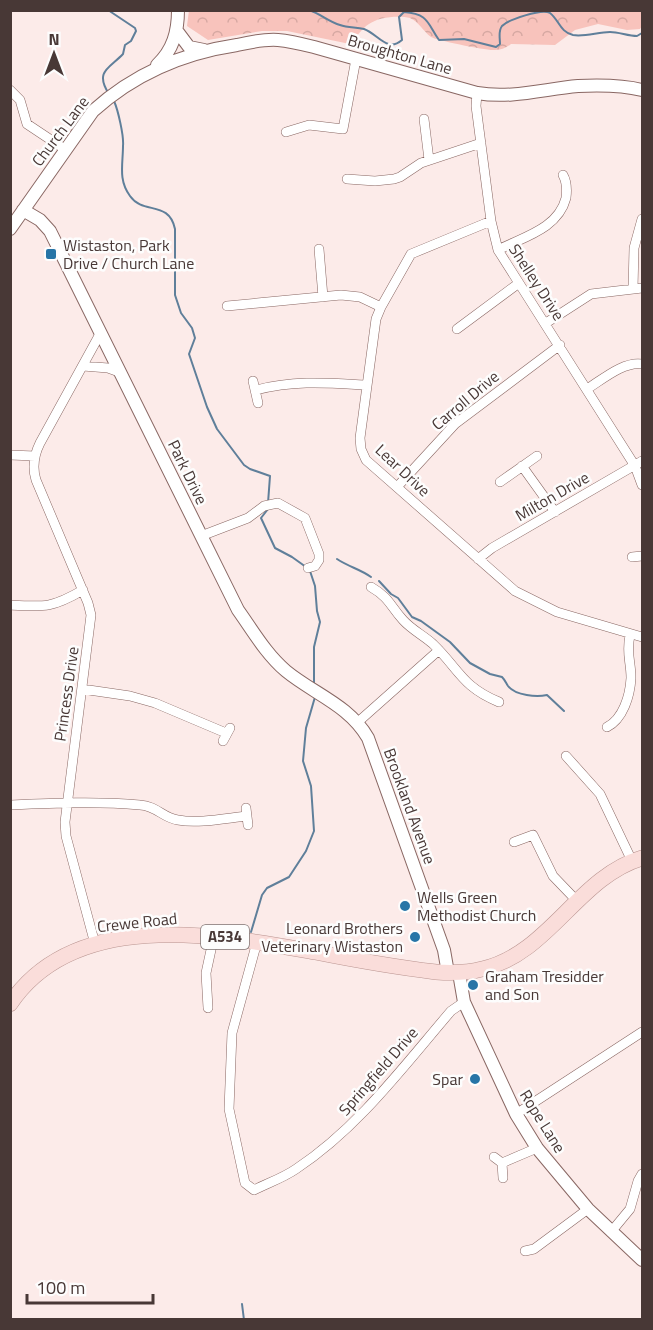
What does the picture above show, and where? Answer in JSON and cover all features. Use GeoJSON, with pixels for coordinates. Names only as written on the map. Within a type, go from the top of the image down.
{"type":"FeatureCollection","features":[{"type":"Feature","properties":{"kind":"main road","name":"Crewe Road"},"geometry":{"type":"LineString","coordinates":[[10,1004],[23,987],[44,968],[72,952],[110,940],[147,936],[214,936],[416,970],[454,973],[488,968],[520,952],[607,874],[637,859]]}},
{"type":"Feature","properties":{"kind":"street"},"geometry":{"type":"LineString","coordinates":[[178,20],[189,47],[205,51]]}},
{"type":"Feature","properties":{"kind":"street"},"geometry":{"type":"LineString","coordinates":[[152,70],[168,54],[178,20]]}},
{"type":"Feature","properties":{"kind":"street","name":"Broughton Lane"},"geometry":{"type":"LineString","coordinates":[[152,70],[180,58],[205,51],[278,40],[299,43],[477,93],[502,96],[593,86],[642,90]]}},
{"type":"Feature","properties":{"kind":"street"},"geometry":{"type":"LineString","coordinates":[[286,132],[309,125],[343,129],[356,59]]}},
{"type":"Feature","properties":{"kind":"street","name":"Church Lane"},"geometry":{"type":"LineString","coordinates":[[10,229],[93,111],[118,90],[152,70]]}},
{"type":"Feature","properties":{"kind":"street"},"geometry":{"type":"LineString","coordinates":[[10,90],[20,99],[27,124],[66,150]]}},
{"type":"Feature","properties":{"kind":"street","name":"Shelley Drive"},"geometry":{"type":"LineString","coordinates":[[477,93],[480,143],[491,221],[498,250],[587,389],[639,463],[642,485]]}},
{"type":"Feature","properties":{"kind":"street"},"geometry":{"type":"LineString","coordinates":[[424,119],[429,131],[429,160]]}},
{"type":"Feature","properties":{"kind":"street"},"geometry":{"type":"LineString","coordinates":[[347,179],[363,176],[383,181],[394,179],[421,163],[480,143]]}},
{"type":"Feature","properties":{"kind":"street"},"geometry":{"type":"LineString","coordinates":[[498,250],[555,220],[565,202],[566,178]]}},
{"type":"Feature","properties":{"kind":"street","name":"Park Drive"},"geometry":{"type":"LineString","coordinates":[[24,210],[40,220],[50,231],[238,610],[265,648],[284,669],[323,694],[358,722]]}},
{"type":"Feature","properties":{"kind":"street"},"geometry":{"type":"LineString","coordinates":[[546,323],[591,294],[638,288],[634,248],[642,219]]}},
{"type":"Feature","properties":{"kind":"street","name":"Lear Drive"},"geometry":{"type":"LineString","coordinates":[[491,221],[411,254],[381,306],[376,318],[360,438],[361,449],[366,459],[507,585],[531,601],[557,612],[642,637]]}},
{"type":"Feature","properties":{"kind":"street"},"geometry":{"type":"LineString","coordinates":[[319,249],[323,297]]}},
{"type":"Feature","properties":{"kind":"street"},"geometry":{"type":"LineString","coordinates":[[457,329],[519,283]]}},
{"type":"Feature","properties":{"kind":"street"},"geometry":{"type":"LineString","coordinates":[[238,294],[238,305]]}},
{"type":"Feature","properties":{"kind":"street"},"geometry":{"type":"LineString","coordinates":[[227,306],[323,297],[360,297],[381,306]]}},
{"type":"Feature","properties":{"kind":"street"},"geometry":{"type":"LineString","coordinates":[[10,455],[35,456],[100,334]]}},
{"type":"Feature","properties":{"kind":"street","name":"Carroll Drive"},"geometry":{"type":"LineString","coordinates":[[397,487],[455,424],[560,345]]}},
{"type":"Feature","properties":{"kind":"street"},"geometry":{"type":"LineString","coordinates":[[587,389],[625,366],[642,364]]}},
{"type":"Feature","properties":{"kind":"street"},"geometry":{"type":"LineString","coordinates":[[83,366],[119,372]]}},
{"type":"Feature","properties":{"kind":"street"},"geometry":{"type":"LineString","coordinates":[[258,403],[255,385],[298,382],[368,385]]}},
{"type":"Feature","properties":{"kind":"street","name":"Princess Drive"},"geometry":{"type":"LineString","coordinates":[[35,456],[33,468],[36,480],[90,609],[91,622],[67,802],[66,836],[95,944]]}},
{"type":"Feature","properties":{"kind":"street"},"geometry":{"type":"LineString","coordinates":[[500,482],[537,456]]}},
{"type":"Feature","properties":{"kind":"street","name":"Milton Drive"},"geometry":{"type":"LineString","coordinates":[[478,559],[492,548],[639,463]]}},
{"type":"Feature","properties":{"kind":"street"},"geometry":{"type":"LineString","coordinates":[[522,466],[555,512]]}},
{"type":"Feature","properties":{"kind":"street"},"geometry":{"type":"LineString","coordinates":[[201,536],[248,518],[268,505],[278,503],[305,518],[319,554],[319,560],[315,566],[308,568]]}},
{"type":"Feature","properties":{"kind":"street"},"geometry":{"type":"LineString","coordinates":[[632,557],[642,556]]}},
{"type":"Feature","properties":{"kind":"street"},"geometry":{"type":"LineString","coordinates":[[371,587],[388,599],[406,624],[439,651],[465,682],[480,693],[499,702]]}},
{"type":"Feature","properties":{"kind":"street"},"geometry":{"type":"LineString","coordinates":[[10,605],[38,607],[56,604],[83,590]]}},
{"type":"Feature","properties":{"kind":"street"},"geometry":{"type":"LineString","coordinates":[[612,727],[620,716],[630,685],[627,651],[630,635]]}},
{"type":"Feature","properties":{"kind":"street"},"geometry":{"type":"LineString","coordinates":[[358,722],[439,651]]}},
{"type":"Feature","properties":{"kind":"street"},"geometry":{"type":"LineString","coordinates":[[82,689],[124,695],[155,703],[226,734]]}},
{"type":"Feature","properties":{"kind":"street","name":"Brookland Avenue"},"geometry":{"type":"LineString","coordinates":[[358,722],[368,738],[454,973]]}},
{"type":"Feature","properties":{"kind":"street"},"geometry":{"type":"LineString","coordinates":[[566,756],[600,794],[637,859]]}},
{"type":"Feature","properties":{"kind":"street"},"geometry":{"type":"LineString","coordinates":[[10,805],[67,802],[148,806],[180,821],[247,816]]}},
{"type":"Feature","properties":{"kind":"street"},"geometry":{"type":"LineString","coordinates":[[514,842],[533,835],[553,876],[577,901]]}},
{"type":"Feature","properties":{"kind":"street"},"geometry":{"type":"LineString","coordinates":[[208,1008],[206,973],[214,936]]}},
{"type":"Feature","properties":{"kind":"street","name":"Springfield Drive"},"geometry":{"type":"LineString","coordinates":[[257,942],[232,1033],[229,1109],[245,1183],[254,1190],[295,1170],[340,1136],[369,1108],[451,1011],[464,1002]]}},
{"type":"Feature","properties":{"kind":"street","name":"Rope Lane"},"geometry":{"type":"LineString","coordinates":[[454,973],[464,1002],[516,1114],[537,1148],[588,1209],[642,1260]]}},
{"type":"Feature","properties":{"kind":"street"},"geometry":{"type":"LineString","coordinates":[[516,1114],[642,1032]]}},
{"type":"Feature","properties":{"kind":"street"},"geometry":{"type":"LineString","coordinates":[[503,1178],[498,1160],[537,1148]]}},
{"type":"Feature","properties":{"kind":"street"},"geometry":{"type":"LineString","coordinates":[[611,1232],[630,1209],[642,1174]]}},
{"type":"Feature","properties":{"kind":"street"},"geometry":{"type":"LineString","coordinates":[[525,1251],[534,1249],[588,1209]]}},
{"type":"Feature","properties":{"kind":"green space"},"geometry":{"type":"Polygon","coordinates":[[[189,10],[642,10],[642,26],[640,29],[627,30],[598,24],[575,30],[555,45],[511,44],[494,50],[451,43],[431,37],[410,18],[400,17],[383,18],[373,22],[364,28],[350,44],[287,31],[262,31],[208,40],[187,26],[189,10]]]}},
{"type":"Feature","properties":{"kind":"waterway"},"geometry":{"type":"LineString","coordinates":[[108,10],[135,28],[136,31],[131,41],[125,45],[123,54],[103,75],[109,94]]}},
{"type":"Feature","properties":{"kind":"waterway"},"geometry":{"type":"LineString","coordinates":[[309,10],[336,24],[369,31],[387,44],[402,40],[399,17],[404,12],[423,17],[439,40],[464,39],[496,47],[500,44],[502,26],[518,18],[540,12],[550,13],[562,29],[573,35],[610,32],[637,36],[642,33]]}},
{"type":"Feature","properties":{"kind":"waterway"},"geometry":{"type":"LineString","coordinates":[[114,101],[123,136],[122,172],[126,190],[135,202],[167,214],[175,229],[175,295],[181,313],[192,328],[195,338],[189,354],[207,407],[217,429],[244,465],[270,476],[268,503]]}},
{"type":"Feature","properties":{"kind":"waterway"},"geometry":{"type":"LineString","coordinates":[[268,509],[261,518],[275,548],[306,567]]}},
{"type":"Feature","properties":{"kind":"waterway"},"geometry":{"type":"LineString","coordinates":[[337,559],[371,577]]}},
{"type":"Feature","properties":{"kind":"waterway"},"geometry":{"type":"LineString","coordinates":[[310,571],[315,586],[320,622],[314,647],[314,686]]}},
{"type":"Feature","properties":{"kind":"waterway"},"geometry":{"type":"LineString","coordinates":[[379,581],[398,598],[412,617],[450,642],[470,663],[490,674],[502,677],[516,692],[532,696],[547,695],[564,711]]}},
{"type":"Feature","properties":{"kind":"waterway"},"geometry":{"type":"LineString","coordinates":[[251,932],[262,895],[267,888],[289,877],[306,851],[314,831],[311,786],[303,761],[306,728],[315,697]]}},
{"type":"Feature","properties":{"kind":"waterway"},"geometry":{"type":"LineString","coordinates":[[242,1304],[244,1320]]}},
{"type":"Feature","properties":{"kind":"place","name":"Wistaston, Park Drive / Church Lane"},"geometry":{"type":"Point","coordinates":[51,254]}},
{"type":"Feature","properties":{"kind":"place","name":"Wells Green Methodist Church"},"geometry":{"type":"Point","coordinates":[405,906]}},
{"type":"Feature","properties":{"kind":"place","name":"Leonard Brothers Veterinary Wistaston"},"geometry":{"type":"Point","coordinates":[415,937]}},
{"type":"Feature","properties":{"kind":"place","name":"Graham Tresidder and Son"},"geometry":{"type":"Point","coordinates":[473,985]}},
{"type":"Feature","properties":{"kind":"place","name":"Spar"},"geometry":{"type":"Point","coordinates":[475,1079]}}]}
